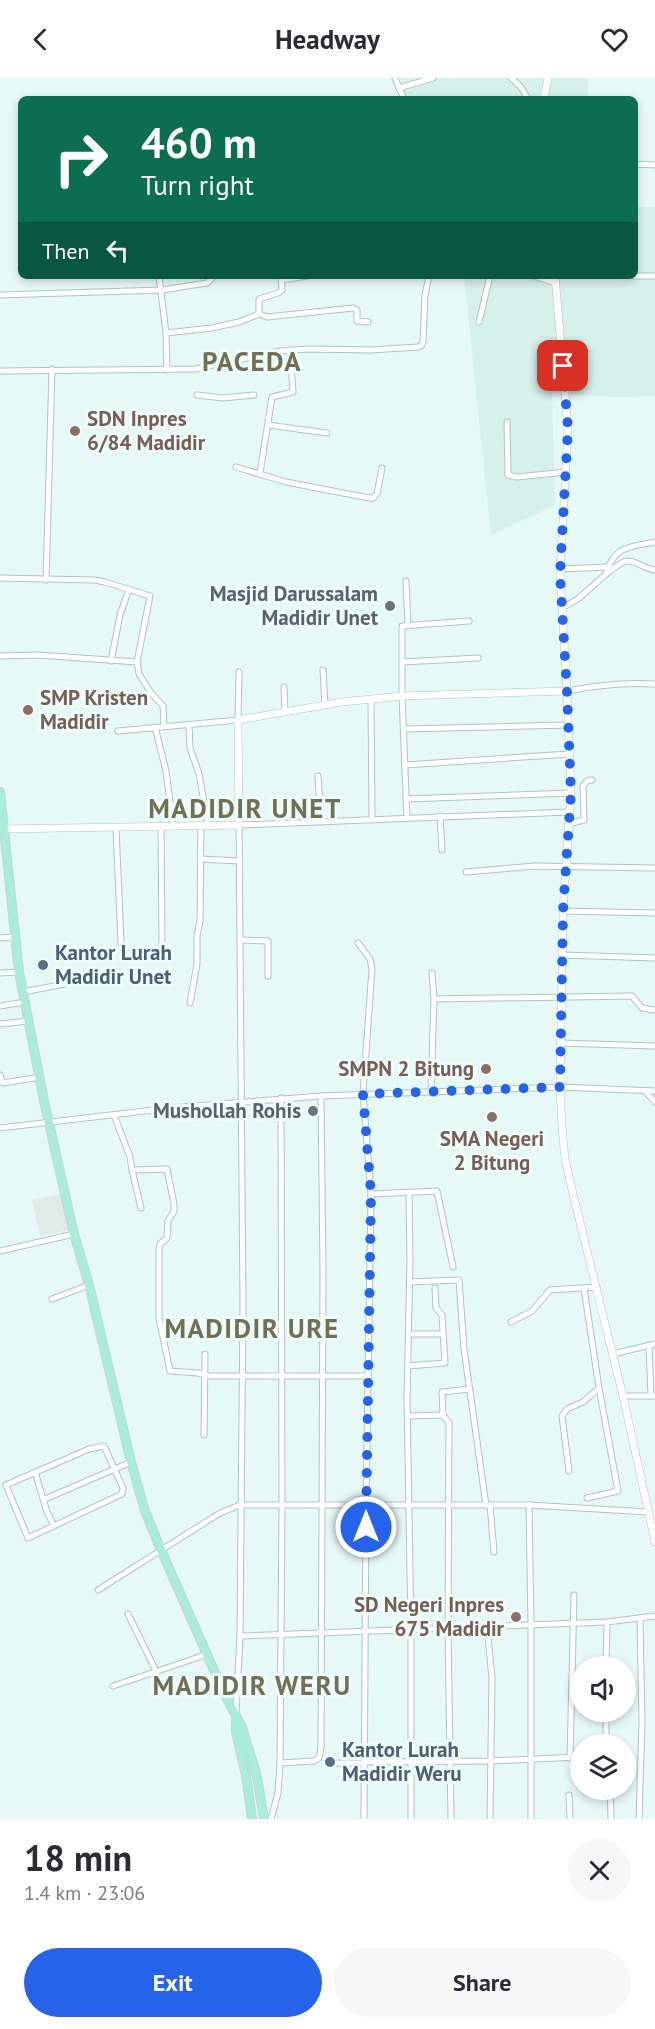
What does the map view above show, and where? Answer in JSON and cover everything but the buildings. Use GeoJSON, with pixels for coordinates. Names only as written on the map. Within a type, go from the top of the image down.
{"type":"FeatureCollection","features":[{"type":"Feature","properties":{"kind":"highway"},"geometry":{"type":"LineString","coordinates":[[0,792],[15,938],[28,1021],[74,1234],[131,1462],[145,1511],[161,1550],[242,1727],[264,1819]]}},
{"type":"Feature","properties":{"kind":"highway"},"geometry":{"type":"LineString","coordinates":[[236,1717],[236,1732],[246,1775],[252,1819]]}},
{"type":"Feature","properties":{"kind":"street"},"geometry":{"type":"LineString","coordinates":[[395,78],[403,96]]}},
{"type":"Feature","properties":{"kind":"street"},"geometry":{"type":"LineString","coordinates":[[399,88],[433,78]]}},
{"type":"Feature","properties":{"kind":"street"},"geometry":{"type":"LineString","coordinates":[[511,78],[521,87],[526,96]]}},
{"type":"Feature","properties":{"kind":"street"},"geometry":{"type":"LineString","coordinates":[[545,96],[548,78]]}},
{"type":"Feature","properties":{"kind":"street"},"geometry":{"type":"LineString","coordinates":[[638,164],[655,165]]}},
{"type":"Feature","properties":{"kind":"street"},"geometry":{"type":"LineString","coordinates":[[638,276],[655,276]]}},
{"type":"Feature","properties":{"kind":"street"},"geometry":{"type":"LineString","coordinates":[[160,279],[168,370]]}},
{"type":"Feature","properties":{"kind":"street"},"geometry":{"type":"LineString","coordinates":[[0,295],[162,290],[207,284],[211,279]]}},
{"type":"Feature","properties":{"kind":"street"},"geometry":{"type":"LineString","coordinates":[[259,314],[259,299],[280,292],[282,279]]}},
{"type":"Feature","properties":{"kind":"street"},"geometry":{"type":"LineString","coordinates":[[0,370],[203,368],[260,354],[308,348],[371,350],[422,345],[425,295],[428,279]]}},
{"type":"Feature","properties":{"kind":"street"},"geometry":{"type":"LineString","coordinates":[[479,322],[489,279]]}},
{"type":"Feature","properties":{"kind":"street"},"geometry":{"type":"LineString","coordinates":[[555,280],[568,429],[560,569],[571,793],[565,865],[561,997],[560,1087],[565,1159],[655,1538]]}},
{"type":"Feature","properties":{"kind":"street"},"geometry":{"type":"LineString","coordinates":[[166,333],[212,328],[239,322],[259,314],[267,317],[352,309],[357,310],[357,321],[368,322]]}},
{"type":"Feature","properties":{"kind":"street"},"geometry":{"type":"LineString","coordinates":[[260,473],[272,397],[293,392],[290,350]]}},
{"type":"Feature","properties":{"kind":"street"},"geometry":{"type":"LineString","coordinates":[[46,580],[52,369]]}},
{"type":"Feature","properties":{"kind":"street"},"geometry":{"type":"LineString","coordinates":[[197,395],[223,398],[254,395]]}},
{"type":"Feature","properties":{"kind":"street"},"geometry":{"type":"LineString","coordinates":[[507,422],[508,475],[517,477],[566,472]]}},
{"type":"Feature","properties":{"kind":"street"},"geometry":{"type":"LineString","coordinates":[[268,425],[327,433]]}},
{"type":"Feature","properties":{"kind":"street"},"geometry":{"type":"LineString","coordinates":[[236,467],[286,482],[373,498],[377,494],[382,468]]}},
{"type":"Feature","properties":{"kind":"street"},"geometry":{"type":"LineString","coordinates":[[605,576],[616,553],[624,548],[655,542]]}},
{"type":"Feature","properties":{"kind":"street"},"geometry":{"type":"LineString","coordinates":[[561,608],[578,599],[596,581],[625,560],[643,568],[655,570]]}},
{"type":"Feature","properties":{"kind":"street"},"geometry":{"type":"LineString","coordinates":[[560,569],[608,567]]}},
{"type":"Feature","properties":{"kind":"street"},"geometry":{"type":"LineString","coordinates":[[0,578],[94,580],[150,596],[137,662],[139,674],[151,693],[164,706],[164,726]]}},
{"type":"Feature","properties":{"kind":"street"},"geometry":{"type":"LineString","coordinates":[[406,581],[408,626]]}},
{"type":"Feature","properties":{"kind":"street"},"geometry":{"type":"LineString","coordinates":[[111,661],[120,615],[129,589]]}},
{"type":"Feature","properties":{"kind":"street"},"geometry":{"type":"LineString","coordinates":[[407,818],[402,696],[402,626],[469,621]]}},
{"type":"Feature","properties":{"kind":"street"},"geometry":{"type":"LineString","coordinates":[[0,656],[38,655],[137,662]]}},
{"type":"Feature","properties":{"kind":"street"},"geometry":{"type":"LineString","coordinates":[[403,662],[478,657]]}},
{"type":"Feature","properties":{"kind":"street"},"geometry":{"type":"LineString","coordinates":[[323,670],[325,705]]}},
{"type":"Feature","properties":{"kind":"street"},"geometry":{"type":"LineString","coordinates":[[236,1717],[240,1636],[242,1376],[239,672]]}},
{"type":"Feature","properties":{"kind":"street"},"geometry":{"type":"LineString","coordinates":[[118,731],[238,720],[325,705],[402,696],[567,692],[630,682],[655,684]]}},
{"type":"Feature","properties":{"kind":"street"},"geometry":{"type":"LineString","coordinates":[[284,687],[285,712]]}},
{"type":"Feature","properties":{"kind":"street"},"geometry":{"type":"LineString","coordinates":[[371,699],[372,820]]}},
{"type":"Feature","properties":{"kind":"street"},"geometry":{"type":"LineString","coordinates":[[189,725],[190,748],[199,774],[205,825],[197,964],[190,1003]]}},
{"type":"Feature","properties":{"kind":"street"},"geometry":{"type":"LineString","coordinates":[[405,729],[568,725]]}},
{"type":"Feature","properties":{"kind":"street"},"geometry":{"type":"LineString","coordinates":[[155,728],[166,771],[173,826]]}},
{"type":"Feature","properties":{"kind":"street"},"geometry":{"type":"LineString","coordinates":[[405,765],[569,754]]}},
{"type":"Feature","properties":{"kind":"street"},"geometry":{"type":"LineString","coordinates":[[318,776],[321,822]]}},
{"type":"Feature","properties":{"kind":"street"},"geometry":{"type":"LineString","coordinates":[[568,824],[584,820],[584,786],[587,781],[592,780]]}},
{"type":"Feature","properties":{"kind":"street"},"geometry":{"type":"LineString","coordinates":[[406,799],[571,793]]}},
{"type":"Feature","properties":{"kind":"street"},"geometry":{"type":"LineString","coordinates":[[3,829],[239,825],[569,812]]}},
{"type":"Feature","properties":{"kind":"street"},"geometry":{"type":"LineString","coordinates":[[440,816],[442,850]]}},
{"type":"Feature","properties":{"kind":"street"},"geometry":{"type":"LineString","coordinates":[[161,827],[162,945]]}},
{"type":"Feature","properties":{"kind":"street"},"geometry":{"type":"LineString","coordinates":[[116,828],[121,942]]}},
{"type":"Feature","properties":{"kind":"street"},"geometry":{"type":"LineString","coordinates":[[202,859],[239,861]]}},
{"type":"Feature","properties":{"kind":"street"},"geometry":{"type":"LineString","coordinates":[[466,872],[565,865],[655,868]]}},
{"type":"Feature","properties":{"kind":"street"},"geometry":{"type":"LineString","coordinates":[[563,911],[655,913]]}},
{"type":"Feature","properties":{"kind":"street"},"geometry":{"type":"LineString","coordinates":[[0,938],[15,938]]}},
{"type":"Feature","properties":{"kind":"street"},"geometry":{"type":"LineString","coordinates":[[240,940],[268,941],[268,976]]}},
{"type":"Feature","properties":{"kind":"street"},"geometry":{"type":"LineString","coordinates":[[358,943],[368,955],[371,964],[363,1094],[371,1194],[364,1819]]}},
{"type":"Feature","properties":{"kind":"street"},"geometry":{"type":"LineString","coordinates":[[562,955],[655,958]]}},
{"type":"Feature","properties":{"kind":"street"},"geometry":{"type":"LineString","coordinates":[[0,973],[20,972]]}},
{"type":"Feature","properties":{"kind":"street"},"geometry":{"type":"LineString","coordinates":[[431,1093],[434,999],[432,973]]}},
{"type":"Feature","properties":{"kind":"street"},"geometry":{"type":"LineString","coordinates":[[23,992],[70,983]]}},
{"type":"Feature","properties":{"kind":"street"},"geometry":{"type":"LineString","coordinates":[[434,999],[632,996],[642,1008],[655,1010]]}},
{"type":"Feature","properties":{"kind":"street"},"geometry":{"type":"LineString","coordinates":[[0,1006],[25,1002]]}},
{"type":"Feature","properties":{"kind":"street"},"geometry":{"type":"LineString","coordinates":[[0,1024],[28,1021]]}},
{"type":"Feature","properties":{"kind":"street"},"geometry":{"type":"LineString","coordinates":[[561,1043],[655,1046]]}},
{"type":"Feature","properties":{"kind":"street"},"geometry":{"type":"LineString","coordinates":[[0,1075],[3,1083],[40,1077]]}},
{"type":"Feature","properties":{"kind":"street"},"geometry":{"type":"LineString","coordinates":[[0,1128],[114,1114],[281,1098],[560,1087],[655,1091]]}},
{"type":"Feature","properties":{"kind":"street"},"geometry":{"type":"LineString","coordinates":[[645,1091],[655,1102]]}},
{"type":"Feature","properties":{"kind":"street"},"geometry":{"type":"LineString","coordinates":[[280,1763],[314,1761],[319,1758],[321,1748],[323,1272],[321,1096]]}},
{"type":"Feature","properties":{"kind":"street"},"geometry":{"type":"LineString","coordinates":[[271,1819],[278,1793],[280,1763],[281,1098]]}},
{"type":"Feature","properties":{"kind":"street"},"geometry":{"type":"LineString","coordinates":[[114,1114],[130,1157],[141,1208]]}},
{"type":"Feature","properties":{"kind":"street"},"geometry":{"type":"LineString","coordinates":[[132,1170],[167,1169],[174,1204],[174,1211],[168,1221],[168,1238],[159,1246],[159,1318],[170,1371],[242,1376],[368,1376]]}},
{"type":"Feature","properties":{"kind":"street"},"geometry":{"type":"LineString","coordinates":[[371,1194],[437,1191],[453,1267]]}},
{"type":"Feature","properties":{"kind":"street"},"geometry":{"type":"LineString","coordinates":[[409,1193],[408,1505],[411,1629],[411,1819]]}},
{"type":"Feature","properties":{"kind":"street"},"geometry":{"type":"LineString","coordinates":[[0,1251],[74,1234]]}},
{"type":"Feature","properties":{"kind":"street"},"geometry":{"type":"LineString","coordinates":[[410,1282],[459,1280],[464,1349],[494,1552]]}},
{"type":"Feature","properties":{"kind":"street"},"geometry":{"type":"LineString","coordinates":[[52,1299],[88,1285]]}},
{"type":"Feature","properties":{"kind":"street"},"geometry":{"type":"LineString","coordinates":[[511,1322],[532,1311],[550,1290],[597,1287]]}},
{"type":"Feature","properties":{"kind":"street"},"geometry":{"type":"LineString","coordinates":[[408,1366],[445,1363],[442,1315],[436,1308],[435,1288]]}},
{"type":"Feature","properties":{"kind":"street"},"geometry":{"type":"LineString","coordinates":[[584,1288],[618,1491],[586,1498]]}},
{"type":"Feature","properties":{"kind":"street"},"geometry":{"type":"LineString","coordinates":[[409,1334],[443,1334]]}},
{"type":"Feature","properties":{"kind":"street"},"geometry":{"type":"LineString","coordinates":[[612,1354],[652,1344],[653,1396],[623,1396]]}},
{"type":"Feature","properties":{"kind":"street"},"geometry":{"type":"LineString","coordinates":[[204,1435],[205,1354]]}},
{"type":"Feature","properties":{"kind":"street"},"geometry":{"type":"LineString","coordinates":[[569,1471],[562,1416],[567,1409],[583,1402],[599,1388]]}},
{"type":"Feature","properties":{"kind":"street"},"geometry":{"type":"LineString","coordinates":[[451,1819],[448,1628],[449,1423],[443,1415],[442,1392],[470,1389]]}},
{"type":"Feature","properties":{"kind":"street"},"geometry":{"type":"LineString","coordinates":[[408,1416],[443,1415]]}},
{"type":"Feature","properties":{"kind":"street"},"geometry":{"type":"LineString","coordinates":[[100,1446],[106,1448],[114,1468],[123,1488],[122,1494],[28,1538],[6,1485],[100,1446]]}},
{"type":"Feature","properties":{"kind":"street"},"geometry":{"type":"LineString","coordinates":[[45,1499],[131,1462]]}},
{"type":"Feature","properties":{"kind":"street"},"geometry":{"type":"LineString","coordinates":[[35,1472],[45,1499],[47,1512],[54,1526]]}},
{"type":"Feature","properties":{"kind":"street"},"geometry":{"type":"LineString","coordinates":[[98,1590],[220,1513],[240,1505],[529,1505],[648,1512]]}},
{"type":"Feature","properties":{"kind":"street"},"geometry":{"type":"LineString","coordinates":[[529,1505],[531,1819]]}},
{"type":"Feature","properties":{"kind":"street"},"geometry":{"type":"LineString","coordinates":[[571,1734],[574,1595]]}},
{"type":"Feature","properties":{"kind":"street"},"geometry":{"type":"LineString","coordinates":[[129,1614],[156,1671]]}},
{"type":"Feature","properties":{"kind":"street"},"geometry":{"type":"LineString","coordinates":[[240,1636],[606,1622],[655,1616]]}},
{"type":"Feature","properties":{"kind":"street"},"geometry":{"type":"LineString","coordinates":[[639,1819],[642,1712],[640,1618]]}},
{"type":"Feature","properties":{"kind":"street"},"geometry":{"type":"LineString","coordinates":[[606,1622],[606,1656]]}},
{"type":"Feature","properties":{"kind":"street"},"geometry":{"type":"LineString","coordinates":[[487,1626],[492,1679],[490,1819]]}},
{"type":"Feature","properties":{"kind":"street"},"geometry":{"type":"LineString","coordinates":[[113,1686],[208,1654]]}},
{"type":"Feature","properties":{"kind":"street"},"geometry":{"type":"LineString","coordinates":[[337,1763],[570,1758]]}},
{"type":"Feature","properties":{"kind":"street"},"geometry":{"type":"LineString","coordinates":[[569,1796],[570,1819]]}},
{"type":"Feature","properties":{"kind":"street"},"geometry":{"type":"LineString","coordinates":[[610,1800],[610,1818]]}},
{"type":"Feature","properties":{"kind":"shaded area"},"geometry":{"type":"Polygon","coordinates":[[[401,78],[589,78],[587,96],[404,96],[401,78]]]}},
{"type":"Feature","properties":{"kind":"shaded area"},"geometry":{"type":"Polygon","coordinates":[[[638,207],[655,207],[655,396],[614,397],[552,393],[555,505],[491,535],[464,279],[638,279],[638,207]]]}},
{"type":"Feature","properties":{"kind":"shaded area"},"geometry":{"type":"Polygon","coordinates":[[[61,1194],[69,1230],[40,1236],[32,1200],[61,1194]]]}},
{"type":"Feature","properties":{"kind":"place","name":"SDN Inpres 6/84 Madidir"},"geometry":{"type":"Point","coordinates":[75,431]}},
{"type":"Feature","properties":{"kind":"place","name":"Masjid Darussalam Madidir Unet"},"geometry":{"type":"Point","coordinates":[390,606]}},
{"type":"Feature","properties":{"kind":"place","name":"SMP Kristen Madidir"},"geometry":{"type":"Point","coordinates":[28,710]}},
{"type":"Feature","properties":{"kind":"place","name":"Kantor Lurah Madidir Unet"},"geometry":{"type":"Point","coordinates":[43,965]}},
{"type":"Feature","properties":{"kind":"place","name":"SMPN 2 Bitung"},"geometry":{"type":"Point","coordinates":[486,1069]}},
{"type":"Feature","properties":{"kind":"place","name":"Mushollah Rohis"},"geometry":{"type":"Point","coordinates":[313,1111]}},
{"type":"Feature","properties":{"kind":"place","name":"SMA Negeri 2 Bitung"},"geometry":{"type":"Point","coordinates":[492,1117]}},
{"type":"Feature","properties":{"kind":"place","name":"SD Negeri Inpres 675 Madidir"},"geometry":{"type":"Point","coordinates":[516,1617]}},
{"type":"Feature","properties":{"kind":"place","name":"Kantor Lurah Madidir Weru"},"geometry":{"type":"Point","coordinates":[330,1762]}},
{"type":"Feature","properties":{"kind":"district","name":"PACEDA"},"geometry":{"type":"Point","coordinates":[252,362]}},
{"type":"Feature","properties":{"kind":"district","name":"MADIDIR UNET"},"geometry":{"type":"Point","coordinates":[245,809]}},
{"type":"Feature","properties":{"kind":"district","name":"MADIDIR URE"},"geometry":{"type":"Point","coordinates":[252,1329]}},
{"type":"Feature","properties":{"kind":"district","name":"MADIDIR WERU"},"geometry":{"type":"Point","coordinates":[252,1686]}},
{"type":"Feature","properties":{"kind":"route"},"geometry":{"type":"LineString","coordinates":[[366,1527],[371,1194],[363,1094],[560,1087],[563,911],[571,793],[560,574],[568,429],[563,366]]}}]}
